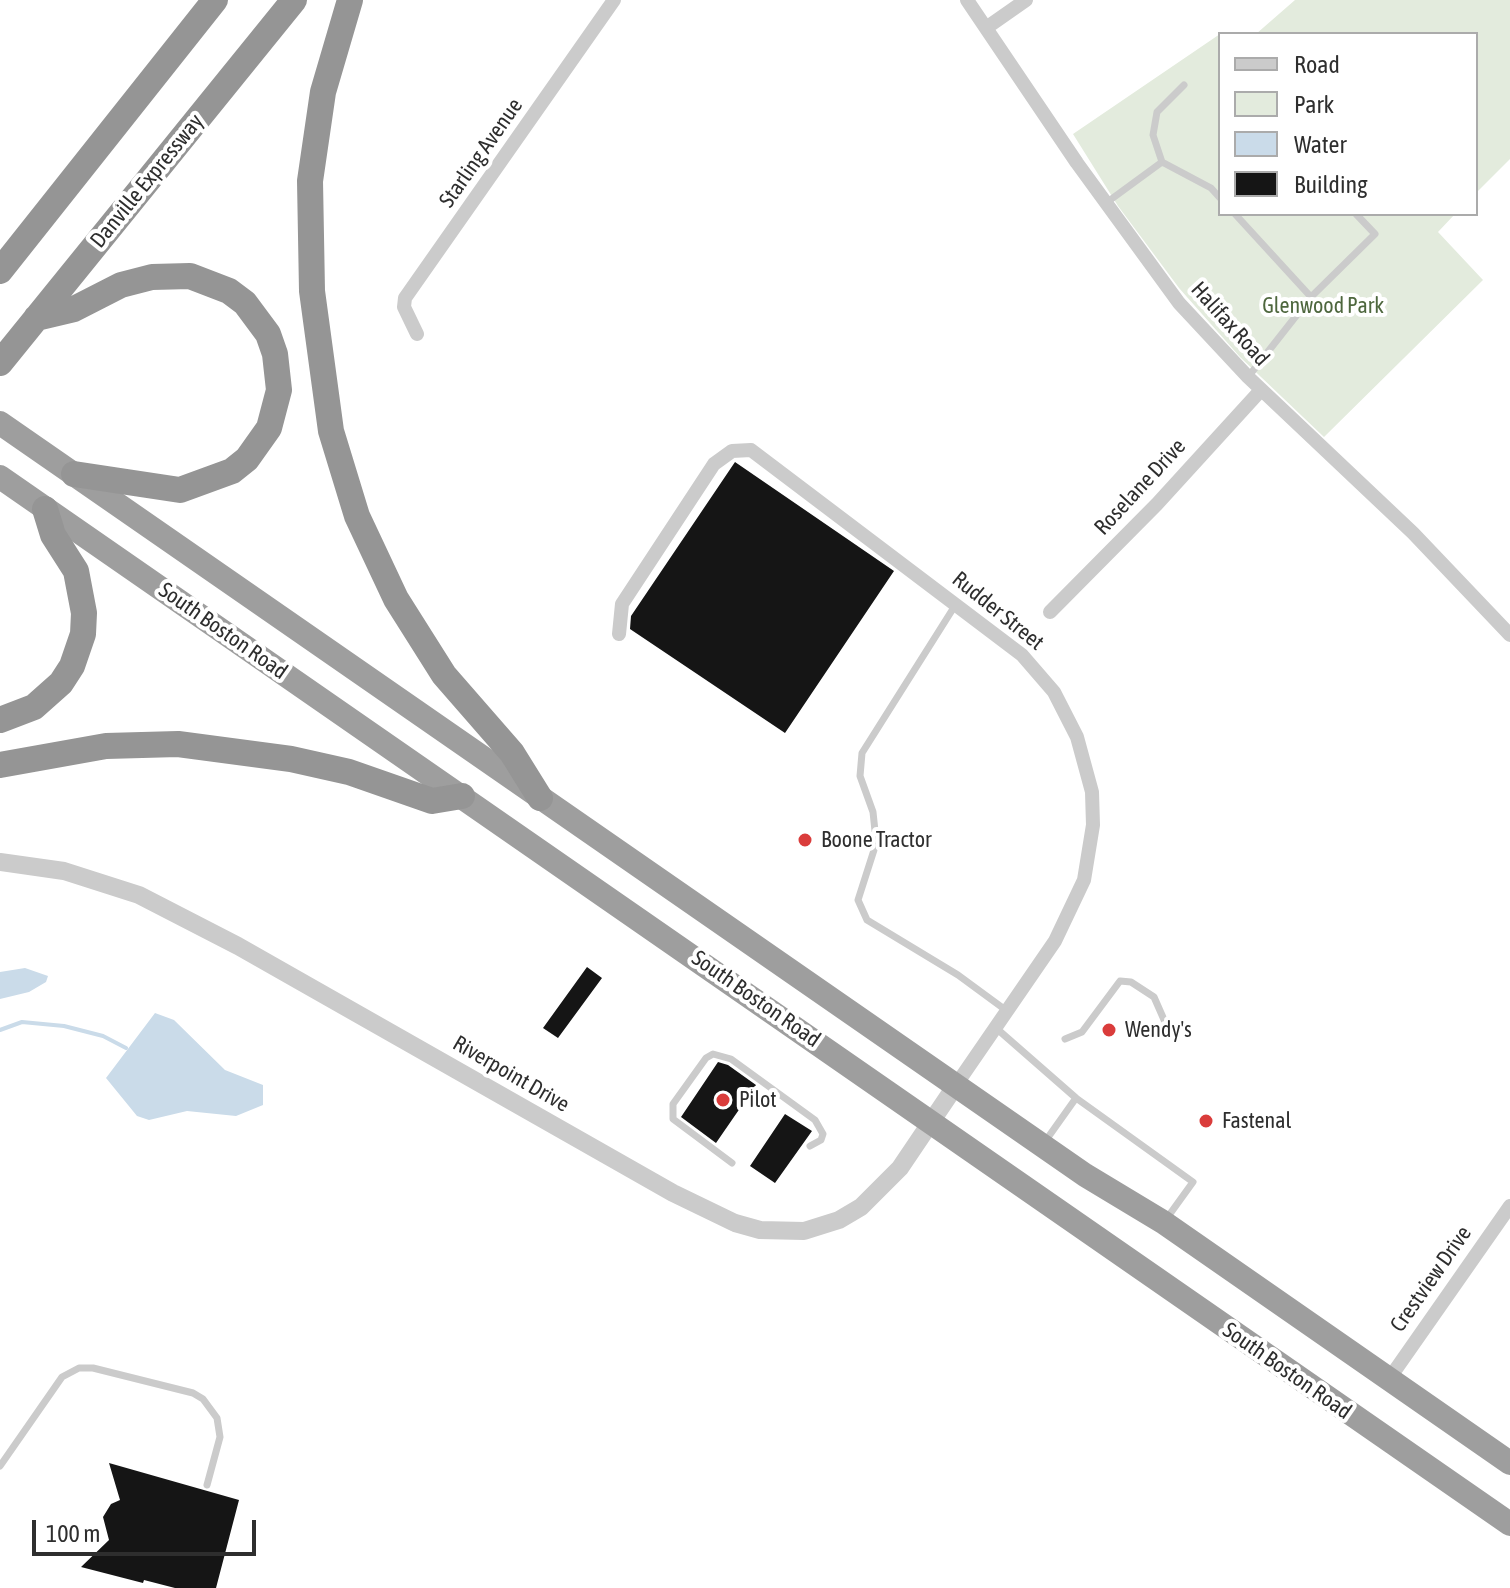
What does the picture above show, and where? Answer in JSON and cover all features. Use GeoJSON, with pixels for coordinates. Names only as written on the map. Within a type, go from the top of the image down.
{"type":"FeatureCollection","features":[{"type":"Feature","properties":{"kind":"highway"},"geometry":{"type":"LineString","coordinates":[[172,53],[190,0]]}},
{"type":"Feature","properties":{"kind":"highway"},"geometry":{"type":"LineString","coordinates":[[0,271],[215,0]]}},
{"type":"Feature","properties":{"kind":"highway","name":"Danville Expressway"},"geometry":{"type":"LineString","coordinates":[[0,363],[294,0]]}},
{"type":"Feature","properties":{"kind":"highway"},"geometry":{"type":"LineString","coordinates":[[350,0],[323,92],[310,181],[312,291],[331,431],[357,516],[396,599],[444,675],[512,753],[540,798]]}},
{"type":"Feature","properties":{"kind":"highway"},"geometry":{"type":"LineString","coordinates":[[36,318],[74,309],[121,285],[152,277],[190,276],[229,291],[245,303],[268,334],[275,354],[279,390],[269,428],[247,459],[232,471],[180,490],[74,474]]}},
{"type":"Feature","properties":{"kind":"highway","name":"South Boston Road"},"geometry":{"type":"LineString","coordinates":[[0,423],[1042,1145],[1163,1222],[1510,1463]]}},
{"type":"Feature","properties":{"kind":"highway","name":"South Boston Road"},"geometry":{"type":"LineString","coordinates":[[0,477],[1510,1524]]}},
{"type":"Feature","properties":{"kind":"highway"},"geometry":{"type":"LineString","coordinates":[[0,720],[34,707],[61,683],[72,666],[83,634],[84,613],[76,571],[53,535],[45,509]]}},
{"type":"Feature","properties":{"kind":"highway"},"geometry":{"type":"LineString","coordinates":[[0,765],[106,746],[178,744],[291,759],[349,772],[432,801],[462,796]]}},
{"type":"Feature","properties":{"kind":"street","name":"Starling Avenue"},"geometry":{"type":"LineString","coordinates":[[417,334],[404,307],[405,298],[614,0]]}},
{"type":"Feature","properties":{"kind":"street","name":"Halifax Road"},"geometry":{"type":"LineString","coordinates":[[967,0],[1106,203],[1179,303],[1248,377],[1413,533],[1510,635]]}},
{"type":"Feature","properties":{"kind":"street"},"geometry":{"type":"LineString","coordinates":[[986,28],[1026,0]]}},
{"type":"Feature","properties":{"kind":"street","name":"Roselane Drive"},"geometry":{"type":"LineString","coordinates":[[1050,612],[1157,504],[1261,390]]}},
{"type":"Feature","properties":{"kind":"street","name":"Rudder Street"},"geometry":{"type":"LineString","coordinates":[[619,634],[622,604],[714,464],[740,449],[758,454],[1022,655],[1054,692],[1077,737],[1092,792],[1093,825],[1084,880],[1055,941],[956,1085]]}},
{"type":"Feature","properties":{"kind":"street","name":"Riverpoint Drive"},"geometry":{"type":"LineString","coordinates":[[0,862],[64,871],[139,895],[238,946],[673,1193],[712,1213],[760,1230],[804,1231],[839,1220],[861,1207],[900,1168],[956,1085]]}},
{"type":"Feature","properties":{"kind":"street","name":"Crestview Drive"},"geometry":{"type":"LineString","coordinates":[[1389,1379],[1510,1206]]}},
{"type":"Feature","properties":{"kind":"lane"},"geometry":{"type":"LineString","coordinates":[[1184,85],[1157,112],[1153,135],[1162,162],[1211,188],[1218,196]]}},
{"type":"Feature","properties":{"kind":"lane"},"geometry":{"type":"LineString","coordinates":[[1106,203],[1162,162]]}},
{"type":"Feature","properties":{"kind":"lane"},"geometry":{"type":"LineString","coordinates":[[1237,216],[1311,297]]}},
{"type":"Feature","properties":{"kind":"lane"},"geometry":{"type":"LineString","coordinates":[[1248,377],[1311,297],[1375,234],[1358,216]]}},
{"type":"Feature","properties":{"kind":"lane"},"geometry":{"type":"LineString","coordinates":[[956,604],[862,753],[860,776],[873,812],[875,831],[874,850],[858,900],[867,920],[958,975],[1007,1011]]}},
{"type":"Feature","properties":{"kind":"lane"},"geometry":{"type":"LineString","coordinates":[[1065,1039],[1082,1032],[1120,981],[1131,982],[1154,997],[1165,1022]]}},
{"type":"Feature","properties":{"kind":"lane"},"geometry":{"type":"LineString","coordinates":[[996,1028],[1076,1098],[1193,1182],[1163,1222]]}},
{"type":"Feature","properties":{"kind":"lane"},"geometry":{"type":"LineString","coordinates":[[732,1163],[673,1119],[673,1104],[706,1058],[713,1054],[731,1059],[815,1120],[823,1134],[821,1140],[810,1146]]}},
{"type":"Feature","properties":{"kind":"lane"},"geometry":{"type":"LineString","coordinates":[[1042,1145],[1076,1098]]}},
{"type":"Feature","properties":{"kind":"lane"},"geometry":{"type":"LineString","coordinates":[[0,1466],[62,1377],[79,1368],[93,1368],[203,1399],[217,1418],[220,1437],[207,1485]]}},
{"type":"Feature","properties":{"kind":"green space"},"geometry":{"type":"Polygon","coordinates":[[[1295,0],[1510,0],[1510,159],[1478,191],[1478,32],[1258,32],[1295,0]]]}},
{"type":"Feature","properties":{"kind":"green space","name":"Glenwood Park"},"geometry":{"type":"Polygon","coordinates":[[[1218,35],[1218,216],[1453,216],[1438,232],[1483,280],[1324,437],[1240,357],[1179,288],[1118,206],[1073,134],[1218,35]]]}},
{"type":"Feature","properties":{"kind":"water"},"geometry":{"type":"Polygon","coordinates":[[[25,968],[48,976],[46,982],[29,992],[0,999],[0,972],[25,968]]]}},
{"type":"Feature","properties":{"kind":"water"},"geometry":{"type":"Polygon","coordinates":[[[155,1013],[174,1020],[225,1070],[263,1085],[263,1105],[236,1116],[187,1111],[149,1120],[137,1116],[106,1078],[155,1013]]]}},
{"type":"Feature","properties":{"kind":"building"},"geometry":{"type":"Polygon","coordinates":[[[735,462],[894,571],[785,733],[630,629],[631,616],[735,462]]]}},
{"type":"Feature","properties":{"kind":"building"},"geometry":{"type":"Polygon","coordinates":[[[587,967],[602,978],[558,1038],[543,1028],[587,967]]]}},
{"type":"Feature","properties":{"kind":"building"},"geometry":{"type":"Polygon","coordinates":[[[718,1062],[728,1065],[756,1085],[716,1143],[681,1117],[718,1062]]]}},
{"type":"Feature","properties":{"kind":"building","name":"Pilot"},"geometry":{"type":"Polygon","coordinates":[[[785,1114],[812,1131],[775,1183],[750,1166],[785,1114]]]}},
{"type":"Feature","properties":{"kind":"building"},"geometry":{"type":"Polygon","coordinates":[[[109,1463],[239,1500],[216,1588],[175,1588],[81,1567],[109,1540],[103,1517],[111,1504],[120,1500],[109,1463]]]}},
{"type":"Feature","properties":{"kind":"waterway"},"geometry":{"type":"LineString","coordinates":[[0,1030],[22,1022],[64,1026],[103,1036],[126,1048]]}},
{"type":"Feature","properties":{"kind":"place","name":"Boone Tractor"},"geometry":{"type":"Point","coordinates":[805,840]}},
{"type":"Feature","properties":{"kind":"place","name":"Wendy's"},"geometry":{"type":"Point","coordinates":[1109,1030]}},
{"type":"Feature","properties":{"kind":"place","name":"Pilot"},"geometry":{"type":"Point","coordinates":[723,1100]}},
{"type":"Feature","properties":{"kind":"place","name":"Fastenal"},"geometry":{"type":"Point","coordinates":[1206,1121]}}]}
